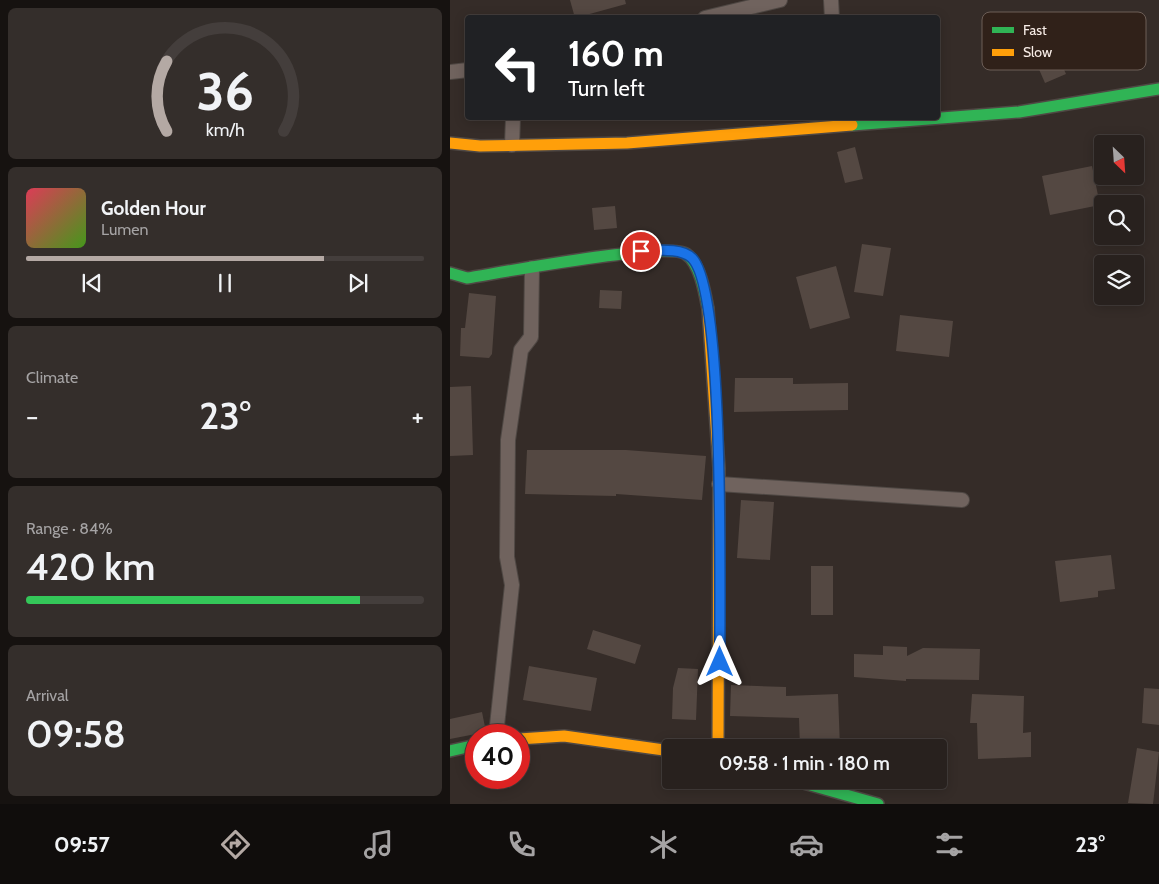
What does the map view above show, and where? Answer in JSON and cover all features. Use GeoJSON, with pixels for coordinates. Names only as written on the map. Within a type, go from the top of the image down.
{"type":"FeatureCollection","features":[{"type":"Feature","properties":{"kind":"street"},"geometry":{"type":"LineString","coordinates":[[718,15],[780,0]]}},
{"type":"Feature","properties":{"kind":"street"},"geometry":{"type":"LineString","coordinates":[[830,0],[832,15]]}},
{"type":"Feature","properties":{"kind":"street"},"geometry":{"type":"LineString","coordinates":[[450,72],[465,70]]}},
{"type":"Feature","properties":{"kind":"street"},"geometry":{"type":"LineString","coordinates":[[940,116],[1019,112],[1159,89]]}},
{"type":"Feature","properties":{"kind":"street"},"geometry":{"type":"LineString","coordinates":[[512,145],[513,120]]}},
{"type":"Feature","properties":{"kind":"street"},"geometry":{"type":"LineString","coordinates":[[450,143],[480,146],[627,143],[877,120]]}},
{"type":"Feature","properties":{"kind":"street"},"geometry":{"type":"LineString","coordinates":[[450,273],[467,278],[641,251],[684,252],[693,259],[701,279],[710,323],[719,484],[718,739]]}},
{"type":"Feature","properties":{"kind":"street"},"geometry":{"type":"LineString","coordinates":[[497,724],[512,585],[507,557],[508,440],[521,350],[531,337],[532,268]]}},
{"type":"Feature","properties":{"kind":"street"},"geometry":{"type":"LineString","coordinates":[[719,484],[962,500]]}},
{"type":"Feature","properties":{"kind":"street"},"geometry":{"type":"LineString","coordinates":[[530,739],[564,736],[662,750]]}},
{"type":"Feature","properties":{"kind":"street"},"geometry":{"type":"LineString","coordinates":[[450,751],[465,748]]}},
{"type":"Feature","properties":{"kind":"street"},"geometry":{"type":"LineString","coordinates":[[824,789],[878,804]]}},
{"type":"Feature","properties":{"kind":"building"},"geometry":{"type":"Polygon","coordinates":[[[570,0],[625,0],[626,4],[586,15],[574,15],[570,0]]]}},
{"type":"Feature","properties":{"kind":"building"},"geometry":{"type":"Polygon","coordinates":[[[1039,70],[1064,70],[1066,74],[1045,83],[1039,70]]]}},
{"type":"Feature","properties":{"kind":"building"},"geometry":{"type":"Polygon","coordinates":[[[855,147],[863,179],[845,183],[837,152],[855,147]]]}},
{"type":"Feature","properties":{"kind":"building"},"geometry":{"type":"Polygon","coordinates":[[[1092,166],[1094,185],[1096,185],[1098,195],[1094,195],[1094,206],[1050,215],[1042,176],[1092,166]]]}},
{"type":"Feature","properties":{"kind":"building"},"geometry":{"type":"Polygon","coordinates":[[[615,206],[617,228],[594,230],[592,208],[615,206]]]}},
{"type":"Feature","properties":{"kind":"building"},"geometry":{"type":"Polygon","coordinates":[[[862,244],[891,248],[883,296],[854,292],[862,244]]]}},
{"type":"Feature","properties":{"kind":"building"},"geometry":{"type":"Polygon","coordinates":[[[836,266],[850,318],[810,329],[796,277],[836,266]]]}},
{"type":"Feature","properties":{"kind":"building"},"geometry":{"type":"Polygon","coordinates":[[[600,290],[622,291],[621,309],[599,308],[600,290]]]}},
{"type":"Feature","properties":{"kind":"building"},"geometry":{"type":"Polygon","coordinates":[[[469,293],[496,296],[492,354],[489,358],[460,356],[461,328],[465,328],[469,293]]]}},
{"type":"Feature","properties":{"kind":"building"},"geometry":{"type":"Polygon","coordinates":[[[900,315],[953,321],[949,357],[896,351],[900,315]]]}},
{"type":"Feature","properties":{"kind":"building"},"geometry":{"type":"Polygon","coordinates":[[[735,378],[793,378],[793,384],[848,383],[848,410],[734,412],[735,378]]]}},
{"type":"Feature","properties":{"kind":"building"},"geometry":{"type":"Polygon","coordinates":[[[471,386],[473,455],[450,456],[450,387],[471,386]]]}},
{"type":"Feature","properties":{"kind":"building"},"geometry":{"type":"Polygon","coordinates":[[[527,450],[626,450],[706,456],[702,500],[616,494],[616,496],[525,494],[527,450]]]}},
{"type":"Feature","properties":{"kind":"building"},"geometry":{"type":"Polygon","coordinates":[[[741,500],[774,502],[770,560],[737,558],[741,500]]]}},
{"type":"Feature","properties":{"kind":"building"},"geometry":{"type":"Polygon","coordinates":[[[1111,555],[1115,589],[1098,591],[1098,597],[1060,602],[1055,561],[1111,555]]]}},
{"type":"Feature","properties":{"kind":"building"},"geometry":{"type":"Polygon","coordinates":[[[811,566],[833,566],[833,615],[811,615],[811,566]]]}},
{"type":"Feature","properties":{"kind":"building"},"geometry":{"type":"Polygon","coordinates":[[[593,630],[641,645],[635,664],[587,649],[593,630]]]}},
{"type":"Feature","properties":{"kind":"building"},"geometry":{"type":"Polygon","coordinates":[[[883,646],[907,647],[907,656],[923,648],[980,649],[979,680],[906,679],[906,681],[854,677],[854,654],[883,655],[883,646]]]}},
{"type":"Feature","properties":{"kind":"building"},"geometry":{"type":"Polygon","coordinates":[[[529,666],[597,678],[591,711],[523,700],[529,666]]]}},
{"type":"Feature","properties":{"kind":"building"},"geometry":{"type":"Polygon","coordinates":[[[678,668],[698,669],[696,720],[672,719],[673,688],[678,668]]]}},
{"type":"Feature","properties":{"kind":"building"},"geometry":{"type":"Polygon","coordinates":[[[731,685],[786,687],[786,696],[838,694],[840,739],[800,739],[799,718],[730,716],[731,685]]]}},
{"type":"Feature","properties":{"kind":"building"},"geometry":{"type":"Polygon","coordinates":[[[1144,688],[1159,689],[1159,725],[1142,723],[1144,688]]]}},
{"type":"Feature","properties":{"kind":"building"},"geometry":{"type":"Polygon","coordinates":[[[972,694],[1024,696],[1023,733],[1031,732],[1031,757],[978,759],[977,723],[970,723],[972,694]]]}},
{"type":"Feature","properties":{"kind":"building"},"geometry":{"type":"Polygon","coordinates":[[[482,712],[484,724],[465,724],[465,736],[450,739],[450,719],[482,712]]]}},
{"type":"Feature","properties":{"kind":"building"},"geometry":{"type":"Polygon","coordinates":[[[1137,748],[1159,752],[1153,804],[1128,803],[1137,748]]]}},
{"type":"Feature","properties":{"kind":"traffic: fast"},"geometry":{"type":"LineString","coordinates":[[940,118],[1019,112],[1159,89]]}},
{"type":"Feature","properties":{"kind":"traffic: fast"},"geometry":{"type":"LineString","coordinates":[[852,125],[916,120]]}},
{"type":"Feature","properties":{"kind":"traffic: fast"},"geometry":{"type":"LineString","coordinates":[[450,273],[467,278],[617,255],[672,251],[686,254],[695,264],[701,279],[708,309]]}},
{"type":"Feature","properties":{"kind":"traffic: fast"},"geometry":{"type":"LineString","coordinates":[[450,751],[465,748]]}},
{"type":"Feature","properties":{"kind":"traffic: fast"},"geometry":{"type":"LineString","coordinates":[[825,789],[878,804]]}},
{"type":"Feature","properties":{"kind":"traffic: slow"},"geometry":{"type":"LineString","coordinates":[[450,143],[480,146],[627,143],[852,125]]}},
{"type":"Feature","properties":{"kind":"traffic: slow"},"geometry":{"type":"LineString","coordinates":[[708,309],[719,468],[718,739]]}},
{"type":"Feature","properties":{"kind":"traffic: slow"},"geometry":{"type":"LineString","coordinates":[[530,738],[564,736],[662,750]]}},
{"type":"Feature","properties":{"kind":"route"},"geometry":{"type":"LineString","coordinates":[[641,251],[684,252],[693,259],[699,270],[705,295],[710,323],[719,468],[720,662]]}}]}
